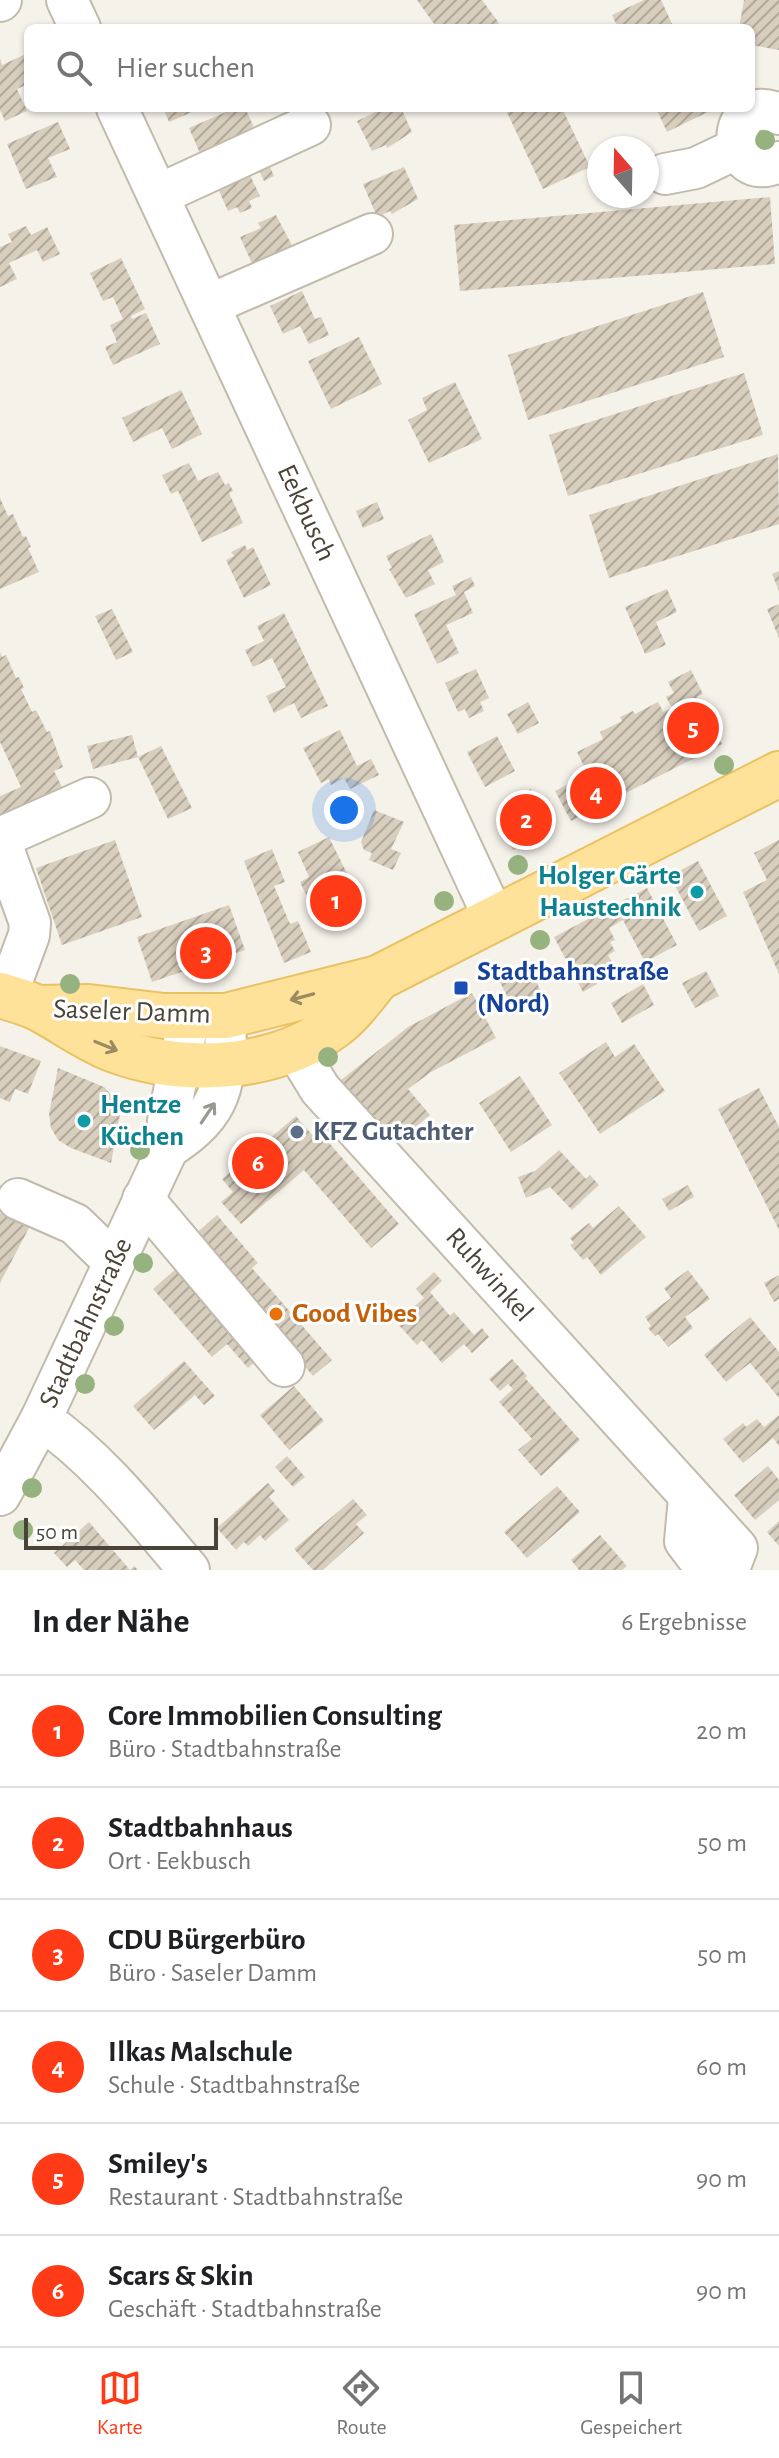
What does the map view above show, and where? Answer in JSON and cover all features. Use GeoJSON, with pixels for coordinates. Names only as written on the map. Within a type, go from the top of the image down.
{"type":"FeatureCollection","features":[{"type":"Feature","properties":{"kind":"main road"},"geometry":{"type":"LineString","coordinates":[[208,1016],[378,978],[779,774]]}},
{"type":"Feature","properties":{"kind":"main road"},"geometry":{"type":"LineString","coordinates":[[225,1064],[295,1048],[332,1028],[347,1016],[378,978]]}},
{"type":"Feature","properties":{"kind":"main road","name":"Saseler Damm"},"geometry":{"type":"LineString","coordinates":[[15,1000],[208,1016]]}},
{"type":"Feature","properties":{"kind":"main road","name":"Saseler Damm"},"geometry":{"type":"LineString","coordinates":[[15,1000],[85,1037],[150,1061],[225,1064]]}},
{"type":"Feature","properties":{"kind":"street"},"geometry":{"type":"LineString","coordinates":[[67,0],[78,24]]}},
{"type":"Feature","properties":{"kind":"street"},"geometry":{"type":"LineString","coordinates":[[779,114],[765,109],[749,114],[738,127],[738,148],[749,162],[757,165],[779,162]]}},
{"type":"Feature","properties":{"kind":"street","name":"Eekbusch"},"geometry":{"type":"LineString","coordinates":[[119,112],[494,918]]}},
{"type":"Feature","properties":{"kind":"street"},"geometry":{"type":"LineString","coordinates":[[158,195],[310,125]]}},
{"type":"Feature","properties":{"kind":"street"},"geometry":{"type":"LineString","coordinates":[[685,160],[738,148]]}},
{"type":"Feature","properties":{"kind":"street"},"geometry":{"type":"LineString","coordinates":[[209,305],[372,234]]}},
{"type":"Feature","properties":{"kind":"street"},"geometry":{"type":"LineString","coordinates":[[15,1000],[30,923],[0,839],[90,798]]}},
{"type":"Feature","properties":{"kind":"street","name":"Stadtbahnstraße"},"geometry":{"type":"LineString","coordinates":[[0,1495],[41,1419],[168,1148],[168,1121],[181,1063],[208,1016]]}},
{"type":"Feature","properties":{"kind":"street","name":"Stadtbahnstraße"},"geometry":{"type":"LineString","coordinates":[[168,1148],[193,1132],[211,1113],[225,1064],[208,1016]]}},
{"type":"Feature","properties":{"kind":"street","name":"Ruhwinkel"},"geometry":{"type":"LineString","coordinates":[[295,1048],[320,1089],[737,1548],[729,1569],[723,1570]]}},
{"type":"Feature","properties":{"kind":"street"},"geometry":{"type":"LineString","coordinates":[[18,1199],[75,1224],[114,1262]]}},
{"type":"Feature","properties":{"kind":"street"},"geometry":{"type":"LineString","coordinates":[[143,1199],[284,1366]]}},
{"type":"Feature","properties":{"kind":"street"},"geometry":{"type":"LineString","coordinates":[[41,1419],[72,1440],[104,1472],[189,1570]]}},
{"type":"Feature","properties":{"kind":"street"},"geometry":{"type":"LineString","coordinates":[[689,1498],[685,1541],[707,1570]]}},
{"type":"Feature","properties":{"kind":"building"},"geometry":{"type":"Polygon","coordinates":[[[417,0],[482,0],[499,23],[498,24],[434,24],[417,0]]]}},
{"type":"Feature","properties":{"kind":"building"},"geometry":{"type":"Polygon","coordinates":[[[644,0],[661,0],[672,24],[616,24],[612,15],[644,0]]]}},
{"type":"Feature","properties":{"kind":"building"},"geometry":{"type":"Polygon","coordinates":[[[744,0],[779,0],[779,50],[755,46],[755,24],[740,24],[744,0]]]}},
{"type":"Feature","properties":{"kind":"building"},"geometry":{"type":"Polygon","coordinates":[[[24,55],[24,86],[17,89],[25,112],[5,121],[0,110],[0,59],[2,65],[24,55]]]}},
{"type":"Feature","properties":{"kind":"building"},"geometry":{"type":"Polygon","coordinates":[[[165,112],[192,112],[169,122],[165,112]]]}},
{"type":"Feature","properties":{"kind":"building"},"geometry":{"type":"Polygon","coordinates":[[[226,112],[247,112],[257,134],[202,158],[189,128],[226,112]]]}},
{"type":"Feature","properties":{"kind":"building"},"geometry":{"type":"Polygon","coordinates":[[[376,112],[403,112],[412,132],[387,148],[386,145],[372,151],[357,121],[376,112]]]}},
{"type":"Feature","properties":{"kind":"building"},"geometry":{"type":"Polygon","coordinates":[[[507,112],[564,112],[587,161],[587,168],[543,189],[507,112]]]}},
{"type":"Feature","properties":{"kind":"building"},"geometry":{"type":"Polygon","coordinates":[[[658,112],[708,112],[667,132],[658,112]]]}},
{"type":"Feature","properties":{"kind":"building"},"geometry":{"type":"Polygon","coordinates":[[[58,122],[70,149],[48,158],[57,177],[26,189],[7,144],[58,122]]]}},
{"type":"Feature","properties":{"kind":"building"},"geometry":{"type":"Polygon","coordinates":[[[266,158],[274,176],[264,181],[256,163],[266,158]]]}},
{"type":"Feature","properties":{"kind":"building"},"geometry":{"type":"Polygon","coordinates":[[[246,167],[260,196],[249,201],[252,208],[240,213],[237,207],[228,211],[215,182],[246,167]]]}},
{"type":"Feature","properties":{"kind":"building"},"geometry":{"type":"Polygon","coordinates":[[[404,167],[418,199],[392,214],[390,211],[377,217],[363,184],[404,167]]]}},
{"type":"Feature","properties":{"kind":"building"},"geometry":{"type":"Polygon","coordinates":[[[770,197],[775,264],[460,291],[454,225],[770,197]]]}},
{"type":"Feature","properties":{"kind":"building"},"geometry":{"type":"Polygon","coordinates":[[[276,215],[295,251],[255,270],[240,237],[261,228],[258,223],[276,215]]]}},
{"type":"Feature","properties":{"kind":"building"},"geometry":{"type":"Polygon","coordinates":[[[26,226],[31,235],[47,227],[60,254],[43,262],[37,250],[9,263],[17,279],[0,287],[0,247],[12,242],[8,234],[26,226]]]}},
{"type":"Feature","properties":{"kind":"building"},"geometry":{"type":"Polygon","coordinates":[[[121,258],[145,309],[131,316],[132,319],[146,313],[160,344],[113,365],[105,347],[117,342],[110,325],[123,319],[113,297],[103,301],[90,273],[121,258]]]}},
{"type":"Feature","properties":{"kind":"building"},"geometry":{"type":"Polygon","coordinates":[[[302,291],[315,319],[321,317],[329,335],[309,344],[300,326],[283,334],[270,306],[302,291]]]}},
{"type":"Feature","properties":{"kind":"building"},"geometry":{"type":"Polygon","coordinates":[[[703,292],[724,357],[528,420],[508,355],[703,292]]]}},
{"type":"Feature","properties":{"kind":"building"},"geometry":{"type":"Polygon","coordinates":[[[359,337],[382,384],[331,409],[308,361],[359,337]]]}},
{"type":"Feature","properties":{"kind":"building"},"geometry":{"type":"Polygon","coordinates":[[[744,373],[763,435],[568,496],[549,435],[744,373]]]}},
{"type":"Feature","properties":{"kind":"building"},"geometry":{"type":"Polygon","coordinates":[[[455,382],[482,439],[429,463],[408,420],[427,410],[422,398],[455,382]]]}},
{"type":"Feature","properties":{"kind":"building"},"geometry":{"type":"Polygon","coordinates":[[[181,390],[202,434],[172,449],[162,428],[133,442],[122,418],[181,390]]]}},
{"type":"Feature","properties":{"kind":"building"},"geometry":{"type":"Polygon","coordinates":[[[778,454],[779,524],[609,578],[589,515],[778,454]]]}},
{"type":"Feature","properties":{"kind":"building"},"geometry":{"type":"Polygon","coordinates":[[[189,463],[198,481],[218,472],[225,485],[229,483],[233,491],[229,493],[243,523],[202,542],[178,491],[171,494],[162,475],[189,463]]]}},
{"type":"Feature","properties":{"kind":"building"},"geometry":{"type":"Polygon","coordinates":[[[0,498],[8,516],[13,514],[23,537],[26,536],[39,572],[0,589],[0,498]]]}},
{"type":"Feature","properties":{"kind":"building"},"geometry":{"type":"Polygon","coordinates":[[[377,502],[384,519],[363,528],[356,511],[377,502]]]}},
{"type":"Feature","properties":{"kind":"building"},"geometry":{"type":"Polygon","coordinates":[[[431,534],[444,562],[428,570],[435,584],[406,598],[389,569],[392,568],[386,556],[431,534]]]}},
{"type":"Feature","properties":{"kind":"building"},"geometry":{"type":"Polygon","coordinates":[[[245,545],[247,550],[253,547],[271,585],[244,598],[226,560],[234,556],[231,552],[245,545]]]}},
{"type":"Feature","properties":{"kind":"building"},"geometry":{"type":"Polygon","coordinates":[[[779,571],[779,591],[772,574],[779,571]]]}},
{"type":"Feature","properties":{"kind":"building"},"geometry":{"type":"Polygon","coordinates":[[[471,577],[475,586],[464,592],[473,613],[446,625],[459,653],[437,664],[414,614],[456,595],[452,586],[471,577]]]}},
{"type":"Feature","properties":{"kind":"building"},"geometry":{"type":"Polygon","coordinates":[[[667,589],[677,612],[656,622],[666,645],[645,654],[625,607],[667,589]]]}},
{"type":"Feature","properties":{"kind":"building"},"geometry":{"type":"Polygon","coordinates":[[[779,604],[779,638],[767,609],[779,604]]]}},
{"type":"Feature","properties":{"kind":"building"},"geometry":{"type":"Polygon","coordinates":[[[112,609],[133,652],[116,660],[95,616],[112,609]]]}},
{"type":"Feature","properties":{"kind":"building"},"geometry":{"type":"Polygon","coordinates":[[[284,613],[328,706],[301,718],[294,703],[274,713],[266,696],[286,687],[272,658],[253,667],[245,650],[264,641],[257,626],[284,613]]]}},
{"type":"Feature","properties":{"kind":"building"},"geometry":{"type":"Polygon","coordinates":[[[0,652],[2,657],[6,655],[16,678],[19,677],[32,712],[36,710],[47,732],[50,731],[63,767],[54,771],[64,791],[0,821],[0,796],[21,787],[0,742],[0,652]]]}},
{"type":"Feature","properties":{"kind":"building"},"geometry":{"type":"Polygon","coordinates":[[[476,669],[489,698],[480,702],[484,711],[469,718],[465,709],[458,712],[445,683],[476,669]]]}},
{"type":"Feature","properties":{"kind":"building"},"geometry":{"type":"Polygon","coordinates":[[[691,670],[703,694],[697,697],[722,744],[571,821],[555,791],[588,774],[577,752],[603,739],[600,732],[622,721],[620,717],[633,711],[635,714],[658,702],[663,712],[672,708],[666,697],[674,693],[668,682],[691,670]]]}},
{"type":"Feature","properties":{"kind":"building"},"geometry":{"type":"Polygon","coordinates":[[[528,702],[539,723],[518,734],[507,714],[528,702]]]}},
{"type":"Feature","properties":{"kind":"building"},"geometry":{"type":"Polygon","coordinates":[[[340,730],[357,766],[371,759],[379,775],[350,789],[344,778],[331,785],[329,779],[321,783],[303,748],[340,730]]]}},
{"type":"Feature","properties":{"kind":"building"},"geometry":{"type":"Polygon","coordinates":[[[132,735],[138,757],[93,769],[87,746],[132,735]]]}},
{"type":"Feature","properties":{"kind":"building"},"geometry":{"type":"Polygon","coordinates":[[[497,736],[515,771],[485,787],[467,752],[497,736]]]}},
{"type":"Feature","properties":{"kind":"building"},"geometry":{"type":"Polygon","coordinates":[[[161,746],[192,808],[168,819],[138,757],[161,746]]]}},
{"type":"Feature","properties":{"kind":"building"},"geometry":{"type":"Polygon","coordinates":[[[531,789],[553,830],[513,850],[499,823],[510,817],[503,803],[531,789]]]}},
{"type":"Feature","properties":{"kind":"building"},"geometry":{"type":"Polygon","coordinates":[[[374,810],[404,822],[391,849],[401,853],[393,870],[369,860],[372,853],[364,850],[361,842],[374,810]]]}},
{"type":"Feature","properties":{"kind":"building"},"geometry":{"type":"Polygon","coordinates":[[[329,837],[362,904],[327,921],[319,905],[312,907],[300,882],[309,877],[298,852],[329,837]]]}},
{"type":"Feature","properties":{"kind":"building"},"geometry":{"type":"Polygon","coordinates":[[[115,840],[142,917],[62,945],[36,868],[115,840]]]}},
{"type":"Feature","properties":{"kind":"building"},"geometry":{"type":"Polygon","coordinates":[[[779,840],[779,974],[743,892],[767,880],[754,853],[779,840]]]}},
{"type":"Feature","properties":{"kind":"building"},"geometry":{"type":"Polygon","coordinates":[[[272,849],[285,882],[274,886],[290,924],[298,921],[311,952],[284,963],[244,861],[272,849]]]}},
{"type":"Feature","properties":{"kind":"building","name":"Holger Gärte Haustechnik"},"geometry":{"type":"Polygon","coordinates":[[[698,861],[727,916],[699,931],[670,876],[698,861]]]}},
{"type":"Feature","properties":{"kind":"building"},"geometry":{"type":"Polygon","coordinates":[[[647,888],[677,945],[645,962],[623,920],[609,928],[615,940],[610,942],[615,951],[608,955],[614,966],[593,976],[597,984],[583,992],[554,937],[647,888]]]}},
{"type":"Feature","properties":{"kind":"building"},"geometry":{"type":"Polygon","coordinates":[[[229,905],[245,950],[152,982],[137,937],[229,905]]]}},
{"type":"Feature","properties":{"kind":"building"},"geometry":{"type":"Polygon","coordinates":[[[527,963],[544,998],[515,1012],[498,978],[527,963]]]}},
{"type":"Feature","properties":{"kind":"building"},"geometry":{"type":"Polygon","coordinates":[[[706,971],[719,996],[695,1008],[682,983],[706,971]]]}},
{"type":"Feature","properties":{"kind":"building"},"geometry":{"type":"Polygon","coordinates":[[[643,984],[654,1005],[622,1023],[611,1003],[643,984]]]}},
{"type":"Feature","properties":{"kind":"building"},"geometry":{"type":"Polygon","coordinates":[[[472,993],[496,1038],[431,1072],[408,1089],[430,1115],[396,1144],[341,1080],[408,1027],[472,993]]]}},
{"type":"Feature","properties":{"kind":"building"},"geometry":{"type":"Polygon","coordinates":[[[606,1042],[615,1057],[634,1044],[665,1091],[600,1134],[559,1073],[606,1042]]]}},
{"type":"Feature","properties":{"kind":"building"},"geometry":{"type":"Polygon","coordinates":[[[0,1046],[41,1061],[28,1094],[15,1089],[10,1102],[0,1098],[0,1046]]]}},
{"type":"Feature","properties":{"kind":"building","name":"Hentze Küchen"},"geometry":{"type":"Polygon","coordinates":[[[58,1068],[104,1087],[115,1099],[120,1114],[111,1163],[71,1148],[58,1140],[51,1128],[49,1114],[58,1068]]]}},
{"type":"Feature","properties":{"kind":"building"},"geometry":{"type":"Polygon","coordinates":[[[520,1076],[552,1125],[511,1152],[479,1103],[520,1076]]]}},
{"type":"Feature","properties":{"kind":"building"},"geometry":{"type":"Polygon","coordinates":[[[759,1088],[779,1127],[779,1230],[718,1109],[759,1088]]]}},
{"type":"Feature","properties":{"kind":"building"},"geometry":{"type":"Polygon","coordinates":[[[296,1116],[319,1143],[325,1138],[399,1224],[371,1248],[304,1170],[241,1224],[221,1202],[233,1192],[222,1179],[296,1116]]]}},
{"type":"Feature","properties":{"kind":"building"},"geometry":{"type":"Polygon","coordinates":[[[559,1150],[586,1179],[590,1175],[599,1185],[572,1210],[550,1187],[526,1198],[518,1177],[535,1171],[559,1150]]]}},
{"type":"Feature","properties":{"kind":"building"},"geometry":{"type":"Polygon","coordinates":[[[688,1185],[694,1197],[669,1211],[662,1199],[688,1185]]]}},
{"type":"Feature","properties":{"kind":"building"},"geometry":{"type":"Polygon","coordinates":[[[619,1206],[646,1237],[601,1275],[587,1257],[583,1260],[570,1245],[574,1243],[570,1238],[589,1223],[593,1228],[619,1206]]]}},
{"type":"Feature","properties":{"kind":"building"},"geometry":{"type":"Polygon","coordinates":[[[0,1213],[29,1228],[0,1283],[0,1213]]]}},
{"type":"Feature","properties":{"kind":"building","name":"Good Vibes"},"geometry":{"type":"Polygon","coordinates":[[[217,1215],[258,1263],[252,1268],[332,1360],[313,1376],[193,1236],[217,1215]]]}},
{"type":"Feature","properties":{"kind":"building"},"geometry":{"type":"Polygon","coordinates":[[[185,1261],[265,1353],[248,1368],[227,1344],[212,1357],[153,1289],[185,1261]]]}},
{"type":"Feature","properties":{"kind":"building"},"geometry":{"type":"Polygon","coordinates":[[[688,1270],[710,1299],[685,1317],[693,1328],[668,1347],[658,1334],[655,1336],[648,1328],[651,1326],[645,1317],[671,1298],[664,1288],[688,1270]]]}},
{"type":"Feature","properties":{"kind":"building"},"geometry":{"type":"Polygon","coordinates":[[[434,1272],[442,1281],[430,1292],[450,1316],[454,1312],[474,1335],[482,1328],[489,1337],[472,1353],[464,1344],[442,1363],[422,1340],[417,1345],[396,1322],[424,1298],[416,1289],[434,1272]]]}},
{"type":"Feature","properties":{"kind":"building"},"geometry":{"type":"Polygon","coordinates":[[[779,1275],[779,1299],[774,1302],[764,1283],[779,1275]]]}},
{"type":"Feature","properties":{"kind":"building"},"geometry":{"type":"Polygon","coordinates":[[[750,1317],[779,1352],[779,1398],[750,1363],[726,1382],[704,1355],[750,1317]]]}},
{"type":"Feature","properties":{"kind":"building"},"geometry":{"type":"Polygon","coordinates":[[[512,1359],[580,1440],[541,1476],[518,1450],[532,1439],[499,1402],[513,1389],[508,1384],[500,1391],[489,1379],[512,1359]]]}},
{"type":"Feature","properties":{"kind":"building"},"geometry":{"type":"Polygon","coordinates":[[[184,1361],[215,1396],[204,1405],[195,1395],[154,1430],[133,1406],[184,1361]]]}},
{"type":"Feature","properties":{"kind":"building"},"geometry":{"type":"Polygon","coordinates":[[[294,1386],[324,1421],[289,1450],[260,1415],[294,1386]]]}},
{"type":"Feature","properties":{"kind":"building"},"geometry":{"type":"Polygon","coordinates":[[[779,1415],[779,1446],[773,1438],[743,1463],[723,1439],[743,1423],[746,1427],[757,1419],[764,1427],[779,1415]]]}},
{"type":"Feature","properties":{"kind":"building"},"geometry":{"type":"Polygon","coordinates":[[[287,1456],[305,1477],[293,1487],[275,1467],[287,1456]]]}},
{"type":"Feature","properties":{"kind":"building"},"geometry":{"type":"Polygon","coordinates":[[[768,1466],[779,1480],[779,1500],[755,1520],[734,1495],[768,1466]]]}},
{"type":"Feature","properties":{"kind":"building"},"geometry":{"type":"Polygon","coordinates":[[[268,1483],[275,1491],[269,1497],[289,1520],[265,1541],[260,1535],[248,1546],[244,1542],[236,1550],[217,1528],[268,1483]]]}},
{"type":"Feature","properties":{"kind":"building"},"geometry":{"type":"Polygon","coordinates":[[[557,1486],[580,1512],[527,1558],[504,1532],[557,1486]]]}},
{"type":"Feature","properties":{"kind":"building"},"geometry":{"type":"Polygon","coordinates":[[[353,1499],[367,1515],[356,1524],[364,1533],[323,1570],[313,1570],[294,1549],[353,1499]]]}},
{"type":"Feature","properties":{"kind":"building"},"geometry":{"type":"Polygon","coordinates":[[[779,1521],[779,1546],[767,1532],[779,1521]]]}},
{"type":"Feature","properties":{"kind":"building"},"geometry":{"type":"Polygon","coordinates":[[[89,1522],[130,1570],[84,1570],[75,1560],[67,1567],[54,1553],[89,1522]]]}},
{"type":"Feature","properties":{"kind":"building"},"geometry":{"type":"Polygon","coordinates":[[[600,1535],[627,1566],[622,1570],[579,1570],[571,1560],[600,1535]]]}},
{"type":"Feature","properties":{"kind":"place","name":"Smiley's"},"geometry":{"type":"Point","coordinates":[693,728]}},
{"type":"Feature","properties":{"kind":"place","name":"Ilkas Malschule"},"geometry":{"type":"Point","coordinates":[596,793]}},
{"type":"Feature","properties":{"kind":"place","name":"Stadtbahnhaus"},"geometry":{"type":"Point","coordinates":[526,820]}},
{"type":"Feature","properties":{"kind":"place","name":"Holger Gärte Haustechnik"},"geometry":{"type":"Point","coordinates":[697,892]}},
{"type":"Feature","properties":{"kind":"place","name":"Core Immobilien Consulting"},"geometry":{"type":"Point","coordinates":[336,901]}},
{"type":"Feature","properties":{"kind":"place","name":"CDU Bürgerbüro"},"geometry":{"type":"Point","coordinates":[206,953]}},
{"type":"Feature","properties":{"kind":"place","name":"Stadtbahnstraße (Nord)"},"geometry":{"type":"Point","coordinates":[461,988]}},
{"type":"Feature","properties":{"kind":"place","name":"Hentze Küchen"},"geometry":{"type":"Point","coordinates":[84,1121]}},
{"type":"Feature","properties":{"kind":"place","name":"KFZ Gutachter"},"geometry":{"type":"Point","coordinates":[297,1132]}},
{"type":"Feature","properties":{"kind":"place","name":"Scars & Skin"},"geometry":{"type":"Point","coordinates":[258,1163]}},
{"type":"Feature","properties":{"kind":"place","name":"Good Vibes"},"geometry":{"type":"Point","coordinates":[276,1314]}}]}
